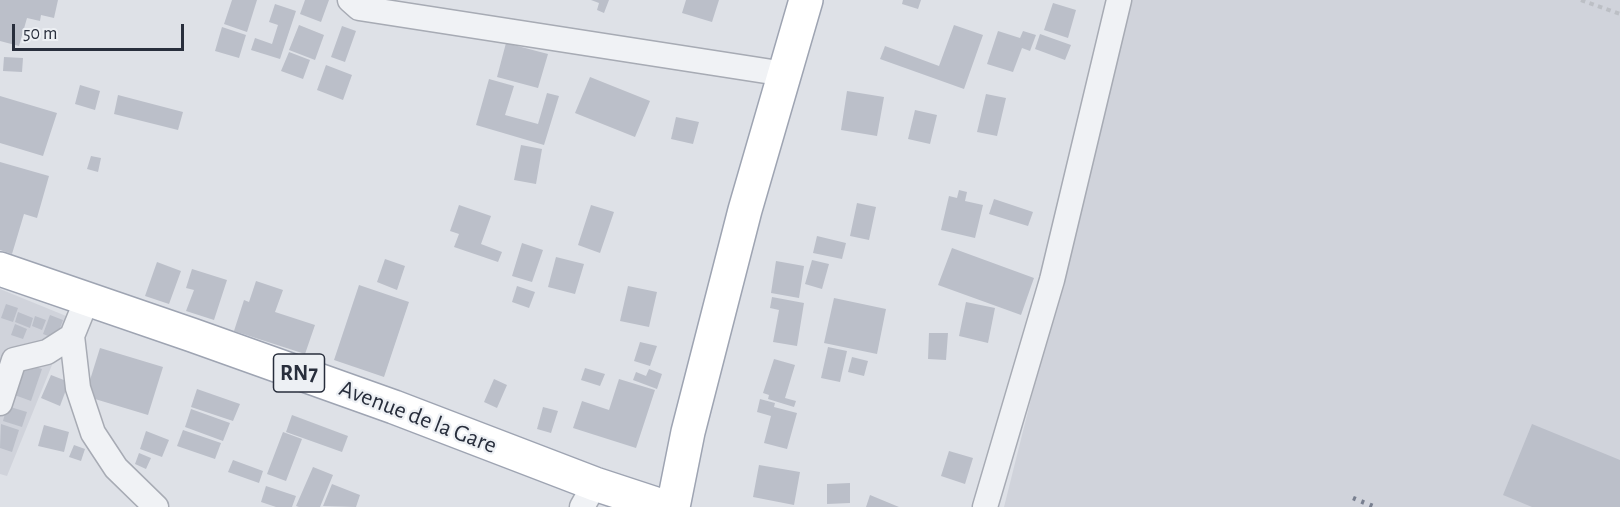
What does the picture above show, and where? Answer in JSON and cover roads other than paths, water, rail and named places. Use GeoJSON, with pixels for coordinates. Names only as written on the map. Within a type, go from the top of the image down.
{"type":"FeatureCollection","features":[{"type":"Feature","properties":{"kind":"main road"},"geometry":{"type":"LineString","coordinates":[[673,507],[687,432],[742,221],[806,0]]}},
{"type":"Feature","properties":{"kind":"main road","name":"Avenue de la Gare"},"geometry":{"type":"LineString","coordinates":[[0,269],[382,402],[589,496],[645,504]]}},
{"type":"Feature","properties":{"kind":"street"},"geometry":{"type":"LineString","coordinates":[[350,0],[359,8],[785,74]]}},
{"type":"Feature","properties":{"kind":"street"},"geometry":{"type":"LineString","coordinates":[[985,507],[1052,280],[1119,0]]}},
{"type":"Feature","properties":{"kind":"street"},"geometry":{"type":"LineString","coordinates":[[87,299],[72,336],[78,388],[93,433],[116,468],[156,507]]}},
{"type":"Feature","properties":{"kind":"street"},"geometry":{"type":"LineString","coordinates":[[0,403],[14,360],[47,352],[72,336]]}},
{"type":"Feature","properties":{"kind":"railway"},"geometry":{"type":"LineString","coordinates":[[1353,498],[1375,507]]}}]}
